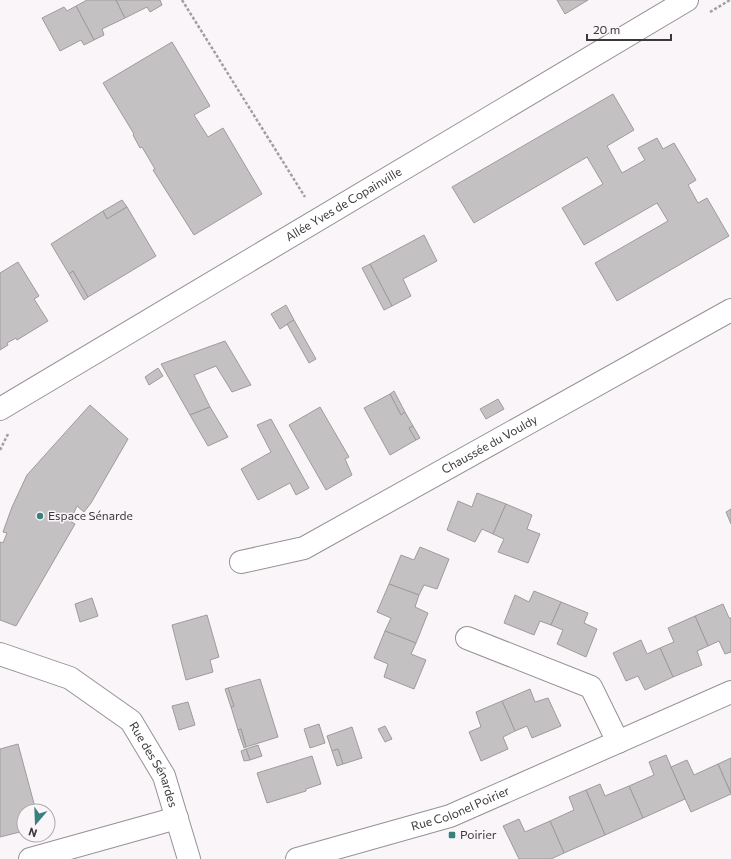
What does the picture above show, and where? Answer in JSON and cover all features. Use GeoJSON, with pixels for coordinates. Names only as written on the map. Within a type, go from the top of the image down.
{"type":"FeatureCollection","features":[{"type":"Feature","properties":{"kind":"street","name":"Allée Yves de Copainville"},"geometry":{"type":"LineString","coordinates":[[0,409],[687,0]]}},
{"type":"Feature","properties":{"kind":"street","name":"Chaussée du Vouldy"},"geometry":{"type":"LineString","coordinates":[[241,562],[304,548],[731,310]]}},
{"type":"Feature","properties":{"kind":"street"},"geometry":{"type":"LineString","coordinates":[[467,638],[592,687],[618,742]]}},
{"type":"Feature","properties":{"kind":"street","name":"Rue des Sénardes"},"geometry":{"type":"LineString","coordinates":[[0,654],[70,678],[131,721],[164,776],[189,859]]}},
{"type":"Feature","properties":{"kind":"street","name":"Rue Colonel Poirier"},"geometry":{"type":"LineString","coordinates":[[296,859],[450,816],[731,692]]}},
{"type":"Feature","properties":{"kind":"street"},"geometry":{"type":"LineString","coordinates":[[30,859],[177,818]]}},
{"type":"Feature","properties":{"kind":"path"},"geometry":{"type":"LineString","coordinates":[[182,0],[319,220]]}},
{"type":"Feature","properties":{"kind":"path"},"geometry":{"type":"LineString","coordinates":[[0,450],[7,435]]}},
{"type":"Feature","properties":{"kind":"building"},"geometry":{"type":"Polygon","coordinates":[[[87,0],[116,0],[125,18],[102,29],[104,35],[94,40],[76,6],[87,0]]]}},
{"type":"Feature","properties":{"kind":"building"},"geometry":{"type":"Polygon","coordinates":[[[116,0],[160,0],[162,5],[150,12],[147,7],[125,18],[116,0]]]}},
{"type":"Feature","properties":{"kind":"building"},"geometry":{"type":"Polygon","coordinates":[[[557,0],[588,0],[565,14],[557,0]]]}},
{"type":"Feature","properties":{"kind":"building"},"geometry":{"type":"Polygon","coordinates":[[[76,6],[94,40],[84,45],[81,40],[60,51],[42,18],[64,7],[67,11],[76,6]]]}},
{"type":"Feature","properties":{"kind":"building"},"geometry":{"type":"Polygon","coordinates":[[[172,42],[210,106],[194,115],[208,137],[223,128],[262,194],[194,235],[153,170],[155,169],[142,147],[140,148],[133,135],[134,134],[103,83],[172,42]]]}},
{"type":"Feature","properties":{"kind":"building"},"geometry":{"type":"Polygon","coordinates":[[[613,94],[634,130],[607,146],[622,173],[645,160],[638,148],[657,138],[663,149],[674,143],[696,180],[688,185],[698,203],[707,198],[729,236],[617,301],[595,263],[668,221],[657,203],[584,245],[562,208],[603,184],[587,157],[474,223],[452,187],[613,94]]]}},
{"type":"Feature","properties":{"kind":"building"},"geometry":{"type":"Polygon","coordinates":[[[122,200],[127,207],[107,219],[103,211],[122,200]]]}},
{"type":"Feature","properties":{"kind":"building"},"geometry":{"type":"Polygon","coordinates":[[[127,207],[156,256],[88,297],[73,271],[69,274],[51,244],[103,211],[107,219],[127,207]]]}},
{"type":"Feature","properties":{"kind":"building"},"geometry":{"type":"Polygon","coordinates":[[[424,235],[437,261],[403,279],[411,296],[392,306],[370,264],[424,235]]]}},
{"type":"Feature","properties":{"kind":"building"},"geometry":{"type":"Polygon","coordinates":[[[18,262],[39,296],[34,299],[48,321],[17,340],[16,338],[7,343],[8,345],[0,350],[0,273],[18,262]]]}},
{"type":"Feature","properties":{"kind":"building"},"geometry":{"type":"Polygon","coordinates":[[[370,264],[392,306],[384,310],[362,268],[370,264]]]}},
{"type":"Feature","properties":{"kind":"building"},"geometry":{"type":"Polygon","coordinates":[[[73,271],[88,297],[84,300],[69,274],[73,271]]]}},
{"type":"Feature","properties":{"kind":"building"},"geometry":{"type":"Polygon","coordinates":[[[286,305],[294,320],[280,329],[271,314],[286,305]]]}},
{"type":"Feature","properties":{"kind":"building"},"geometry":{"type":"Polygon","coordinates":[[[294,320],[316,359],[309,363],[287,324],[294,320]]]}},
{"type":"Feature","properties":{"kind":"building"},"geometry":{"type":"Polygon","coordinates":[[[225,341],[251,385],[232,392],[216,366],[194,375],[210,407],[190,415],[161,364],[225,341]]]}},
{"type":"Feature","properties":{"kind":"building"},"geometry":{"type":"Polygon","coordinates":[[[158,368],[163,376],[149,385],[145,377],[158,368]]]}},
{"type":"Feature","properties":{"kind":"building"},"geometry":{"type":"Polygon","coordinates":[[[394,391],[405,412],[401,415],[390,394],[394,391]]]}},
{"type":"Feature","properties":{"kind":"building"},"geometry":{"type":"Polygon","coordinates":[[[390,394],[401,415],[405,412],[413,426],[409,428],[416,440],[390,455],[364,408],[390,394]]]}},
{"type":"Feature","properties":{"kind":"building"},"geometry":{"type":"Polygon","coordinates":[[[498,399],[504,409],[486,419],[480,409],[498,399]]]}},
{"type":"Feature","properties":{"kind":"building","name":"Espace Sénarde"},"geometry":{"type":"Polygon","coordinates":[[[90,405],[128,439],[91,503],[84,512],[77,506],[70,521],[75,524],[16,626],[0,620],[0,542],[3,543],[7,533],[3,532],[12,507],[27,475],[90,405]]]}},
{"type":"Feature","properties":{"kind":"building"},"geometry":{"type":"Polygon","coordinates":[[[210,407],[228,437],[208,446],[190,415],[210,407]]]}},
{"type":"Feature","properties":{"kind":"building"},"geometry":{"type":"Polygon","coordinates":[[[320,407],[349,457],[345,459],[352,475],[326,490],[289,425],[320,407]]]}},
{"type":"Feature","properties":{"kind":"building"},"geometry":{"type":"Polygon","coordinates":[[[271,419],[309,488],[296,495],[290,483],[258,500],[241,469],[271,452],[257,425],[271,419]]]}},
{"type":"Feature","properties":{"kind":"building"},"geometry":{"type":"Polygon","coordinates":[[[413,426],[420,438],[416,440],[409,428],[413,426]]]}},
{"type":"Feature","properties":{"kind":"building"},"geometry":{"type":"Polygon","coordinates":[[[477,493],[506,504],[493,534],[482,529],[475,542],[447,530],[458,501],[472,507],[477,493]]]}},
{"type":"Feature","properties":{"kind":"building"},"geometry":{"type":"Polygon","coordinates":[[[506,504],[532,515],[527,529],[540,534],[528,563],[498,552],[504,539],[493,534],[506,504]]]}},
{"type":"Feature","properties":{"kind":"building"},"geometry":{"type":"Polygon","coordinates":[[[731,509],[731,524],[726,512],[731,509]]]}},
{"type":"Feature","properties":{"kind":"building"},"geometry":{"type":"Polygon","coordinates":[[[420,547],[449,559],[437,589],[424,585],[419,595],[389,584],[401,555],[414,560],[420,547]]]}},
{"type":"Feature","properties":{"kind":"building"},"geometry":{"type":"Polygon","coordinates":[[[389,584],[419,595],[415,607],[428,613],[416,643],[385,631],[391,618],[377,612],[389,584]]]}},
{"type":"Feature","properties":{"kind":"building"},"geometry":{"type":"Polygon","coordinates":[[[534,591],[561,602],[551,625],[540,621],[534,635],[504,623],[515,595],[529,602],[534,591]]]}},
{"type":"Feature","properties":{"kind":"building"},"geometry":{"type":"Polygon","coordinates":[[[92,598],[98,616],[80,622],[75,604],[92,598]]]}},
{"type":"Feature","properties":{"kind":"building"},"geometry":{"type":"Polygon","coordinates":[[[561,602],[588,613],[584,623],[597,629],[586,657],[557,644],[563,630],[551,625],[561,602]]]}},
{"type":"Feature","properties":{"kind":"building"},"geometry":{"type":"Polygon","coordinates":[[[723,604],[729,618],[731,618],[731,652],[725,654],[719,641],[708,646],[695,616],[723,604]]]}},
{"type":"Feature","properties":{"kind":"building"},"geometry":{"type":"Polygon","coordinates":[[[207,615],[219,657],[210,660],[213,672],[186,680],[172,625],[207,615]]]}},
{"type":"Feature","properties":{"kind":"building"},"geometry":{"type":"Polygon","coordinates":[[[695,616],[708,646],[697,651],[702,665],[673,677],[660,648],[674,642],[668,628],[695,616]]]}},
{"type":"Feature","properties":{"kind":"building"},"geometry":{"type":"Polygon","coordinates":[[[385,631],[416,643],[411,654],[426,660],[414,689],[384,677],[388,664],[374,658],[385,631]]]}},
{"type":"Feature","properties":{"kind":"building"},"geometry":{"type":"Polygon","coordinates":[[[641,640],[647,654],[660,648],[673,677],[645,690],[638,676],[626,681],[613,653],[641,640]]]}},
{"type":"Feature","properties":{"kind":"building"},"geometry":{"type":"Polygon","coordinates":[[[260,679],[278,737],[246,747],[241,729],[238,730],[231,707],[234,706],[228,688],[260,679]]]}},
{"type":"Feature","properties":{"kind":"building"},"geometry":{"type":"Polygon","coordinates":[[[228,688],[234,706],[231,707],[225,689],[228,688]]]}},
{"type":"Feature","properties":{"kind":"building"},"geometry":{"type":"Polygon","coordinates":[[[530,689],[535,702],[548,698],[561,726],[532,738],[527,726],[515,731],[502,701],[530,689]]]}},
{"type":"Feature","properties":{"kind":"building"},"geometry":{"type":"Polygon","coordinates":[[[502,701],[515,731],[503,737],[508,749],[481,761],[469,732],[481,727],[476,712],[502,701]]]}},
{"type":"Feature","properties":{"kind":"building"},"geometry":{"type":"Polygon","coordinates":[[[188,702],[195,725],[179,730],[172,706],[188,702]]]}},
{"type":"Feature","properties":{"kind":"building"},"geometry":{"type":"Polygon","coordinates":[[[319,724],[325,743],[310,748],[304,729],[319,724]]]}},
{"type":"Feature","properties":{"kind":"building"},"geometry":{"type":"Polygon","coordinates":[[[385,726],[392,739],[385,742],[378,729],[385,726]]]}},
{"type":"Feature","properties":{"kind":"building"},"geometry":{"type":"Polygon","coordinates":[[[352,727],[362,758],[343,764],[338,749],[332,751],[327,736],[352,727]]]}},
{"type":"Feature","properties":{"kind":"building"},"geometry":{"type":"Polygon","coordinates":[[[241,729],[246,747],[244,748],[238,730],[241,729]]]}},
{"type":"Feature","properties":{"kind":"building"},"geometry":{"type":"Polygon","coordinates":[[[18,744],[34,803],[16,803],[16,833],[0,837],[0,749],[18,744]]]}},
{"type":"Feature","properties":{"kind":"building"},"geometry":{"type":"Polygon","coordinates":[[[258,745],[262,756],[250,760],[246,749],[258,745]]]}},
{"type":"Feature","properties":{"kind":"building"},"geometry":{"type":"Polygon","coordinates":[[[246,749],[250,760],[244,761],[241,751],[246,749]]]}},
{"type":"Feature","properties":{"kind":"building"},"geometry":{"type":"Polygon","coordinates":[[[338,749],[343,764],[337,766],[332,751],[338,749]]]}},
{"type":"Feature","properties":{"kind":"building"},"geometry":{"type":"Polygon","coordinates":[[[666,755],[685,799],[643,818],[629,786],[654,775],[649,762],[666,755]]]}},
{"type":"Feature","properties":{"kind":"building"},"geometry":{"type":"Polygon","coordinates":[[[312,756],[321,784],[306,789],[306,791],[267,803],[257,773],[312,756]]]}},
{"type":"Feature","properties":{"kind":"building"},"geometry":{"type":"Polygon","coordinates":[[[731,758],[731,793],[718,764],[731,758]]]}},
{"type":"Feature","properties":{"kind":"building"},"geometry":{"type":"Polygon","coordinates":[[[687,760],[694,775],[718,764],[731,794],[691,812],[671,767],[687,760]]]}},
{"type":"Feature","properties":{"kind":"building"},"geometry":{"type":"Polygon","coordinates":[[[600,784],[605,796],[629,786],[643,818],[605,835],[586,790],[600,784]]]}},
{"type":"Feature","properties":{"kind":"building"},"geometry":{"type":"Polygon","coordinates":[[[586,790],[605,835],[564,853],[550,821],[574,810],[569,797],[586,790]]]}},
{"type":"Feature","properties":{"kind":"building"},"geometry":{"type":"Polygon","coordinates":[[[519,819],[525,832],[550,821],[564,853],[551,859],[519,859],[503,826],[519,819]]]}},
{"type":"Feature","properties":{"kind":"place","name":"Espace Sénarde"},"geometry":{"type":"Point","coordinates":[40,516]}},
{"type":"Feature","properties":{"kind":"place","name":"Poirier"},"geometry":{"type":"Point","coordinates":[452,835]}}]}
